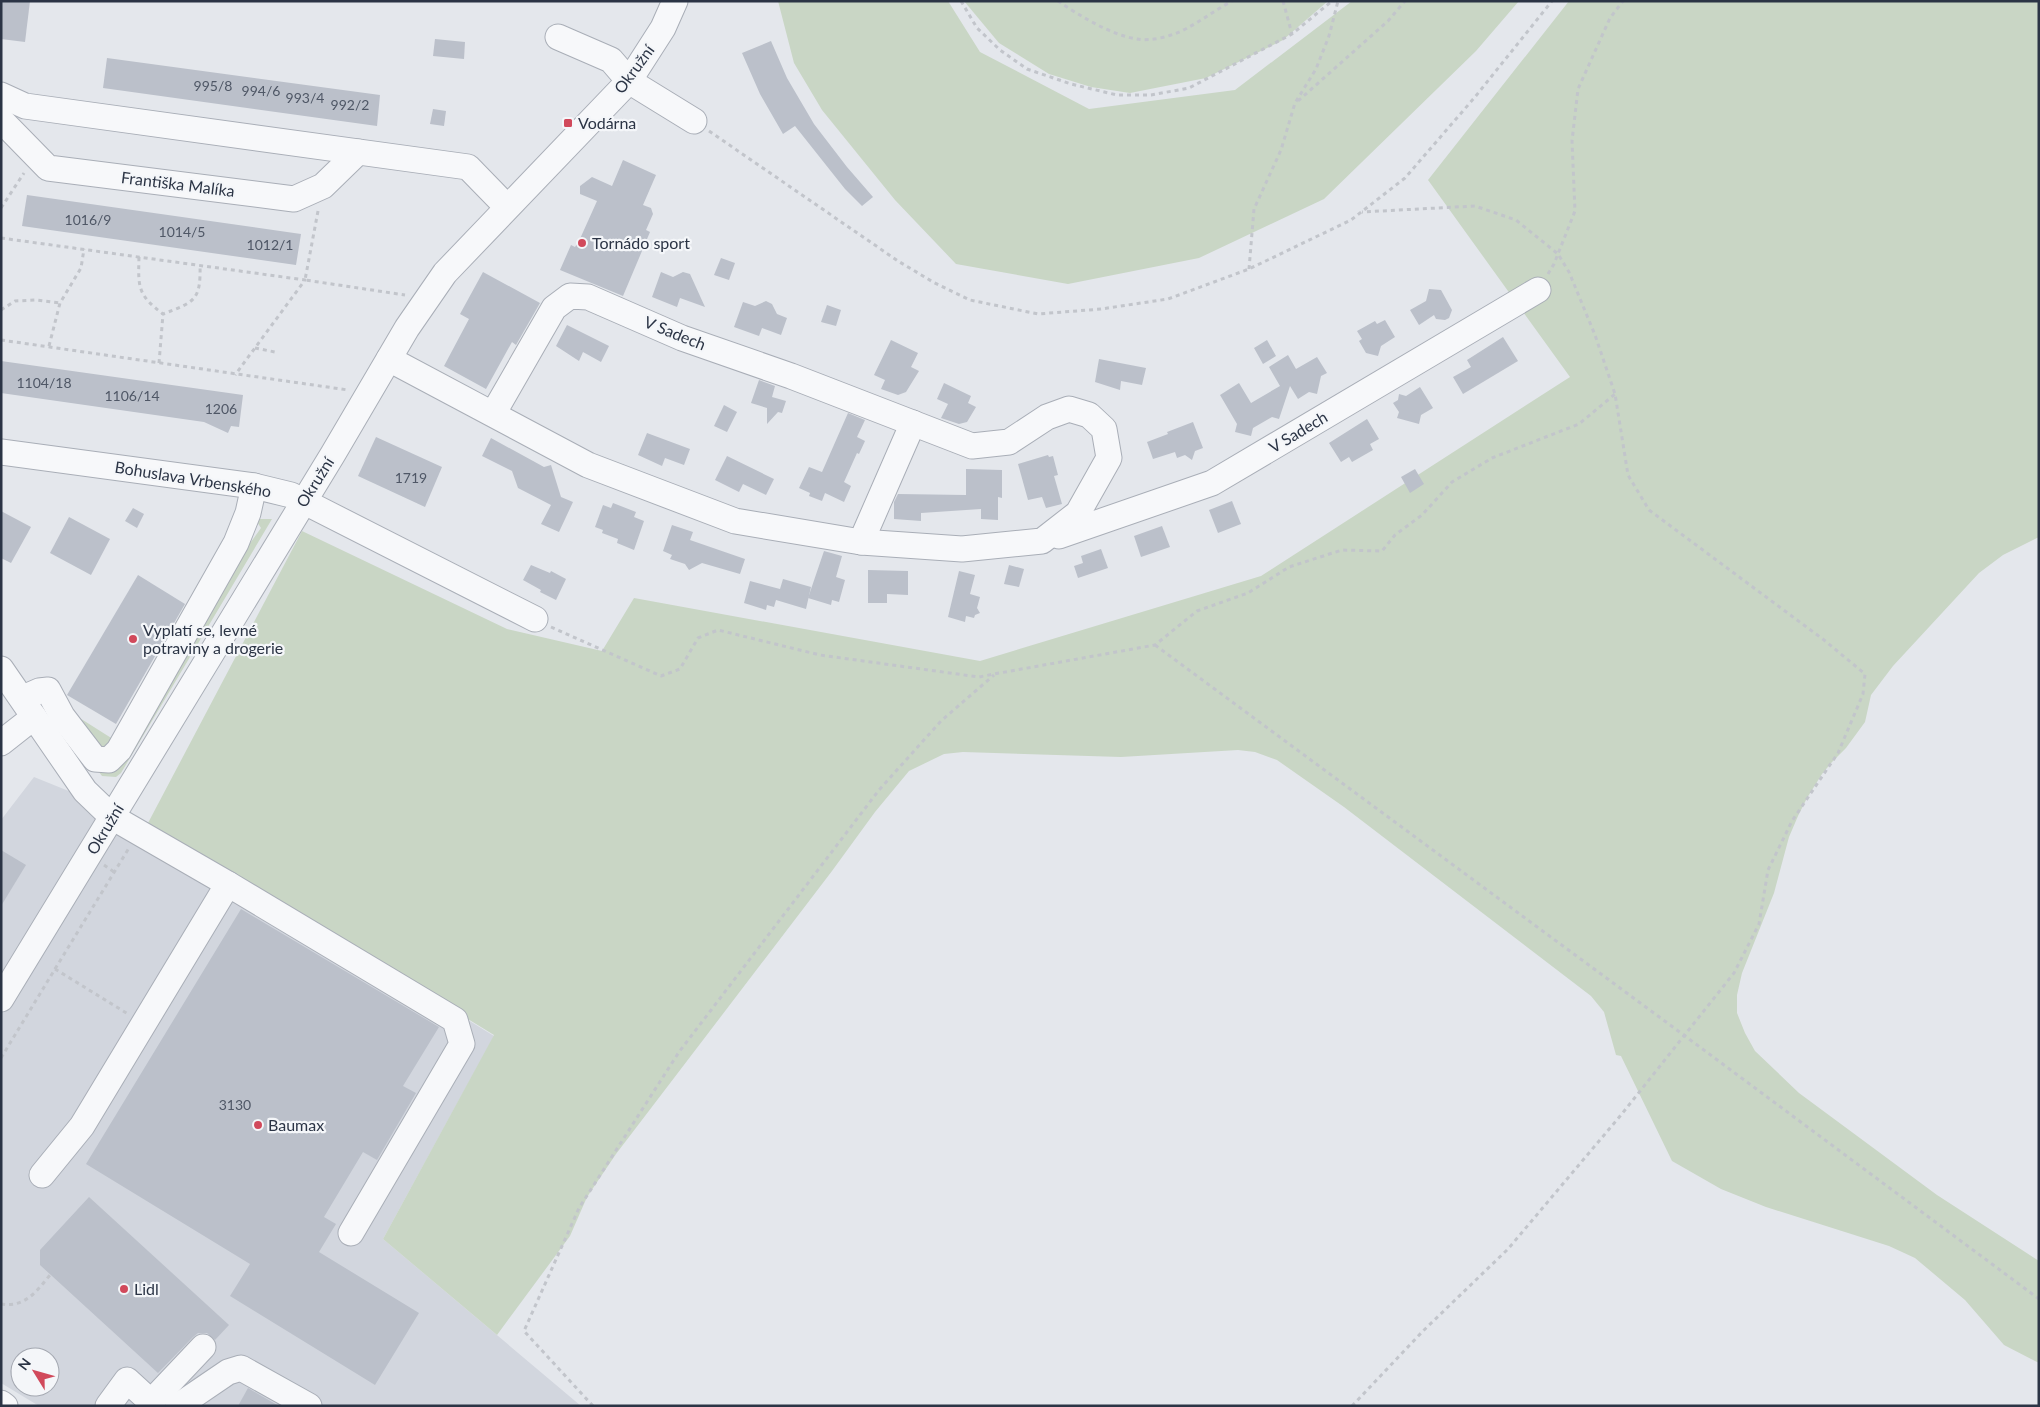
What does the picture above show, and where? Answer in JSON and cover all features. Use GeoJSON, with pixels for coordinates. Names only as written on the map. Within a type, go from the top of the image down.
{"type":"FeatureCollection","features":[{"type":"Feature","properties":{"kind":"street","name":"Okružní"},"geometry":{"type":"LineString","coordinates":[[1,999],[421,308],[445,273],[629,81],[663,28],[675,1]]}},
{"type":"Feature","properties":{"kind":"street"},"geometry":{"type":"LineString","coordinates":[[558,37],[611,60],[629,81],[694,121]]}},
{"type":"Feature","properties":{"kind":"street"},"geometry":{"type":"LineString","coordinates":[[1,95],[25,106],[468,167],[508,208]]}},
{"type":"Feature","properties":{"kind":"street","name":"Františka Malíka"},"geometry":{"type":"LineString","coordinates":[[1,120],[48,168],[294,199],[323,186],[358,152]]}},
{"type":"Feature","properties":{"kind":"street","name":"V Sadech"},"geometry":{"type":"LineString","coordinates":[[389,359],[588,465],[735,521],[861,542],[962,549],[1042,542],[1212,483],[1538,290]]}},
{"type":"Feature","properties":{"kind":"street","name":"V Sadech"},"geometry":{"type":"LineString","coordinates":[[493,414],[554,308],[570,296],[588,297],[682,338],[792,376],[972,446],[1010,442],[1047,417],[1069,409],[1089,415],[1104,429],[1110,458],[1078,513],[1042,542]]}},
{"type":"Feature","properties":{"kind":"street"},"geometry":{"type":"LineString","coordinates":[[861,542],[913,423]]}},
{"type":"Feature","properties":{"kind":"street","name":"Bohuslava Vrbenského"},"geometry":{"type":"LineString","coordinates":[[1,452],[254,486],[291,495],[535,619]]}},
{"type":"Feature","properties":{"kind":"street"},"geometry":{"type":"LineString","coordinates":[[1,743],[40,691],[48,690],[62,716],[95,758],[109,760],[119,750],[236,543],[248,514],[254,486]]}},
{"type":"Feature","properties":{"kind":"street"},"geometry":{"type":"LineString","coordinates":[[1,669],[85,791],[112,818],[228,884],[455,1020],[462,1044],[351,1233]]}},
{"type":"Feature","properties":{"kind":"street"},"geometry":{"type":"LineString","coordinates":[[42,1175],[82,1126],[228,884]]}},
{"type":"Feature","properties":{"kind":"street"},"geometry":{"type":"LineString","coordinates":[[108,1406],[128,1380],[153,1404],[203,1347]]}},
{"type":"Feature","properties":{"kind":"street"},"geometry":{"type":"LineString","coordinates":[[178,1406],[228,1372],[241,1368],[310,1406]]}},
{"type":"Feature","properties":{"kind":"street"},"geometry":{"type":"LineString","coordinates":[[1,1403],[5,1406]]}},
{"type":"Feature","properties":{"kind":"path"},"geometry":{"type":"LineString","coordinates":[[961,1],[977,28],[1000,50],[1027,70],[1071,84],[1117,95],[1151,95],[1190,88],[1292,34],[1332,1]]}},
{"type":"Feature","properties":{"kind":"path"},"geometry":{"type":"LineString","coordinates":[[1058,1],[1081,16],[1138,40],[1158,38],[1188,28],[1232,1]]}},
{"type":"Feature","properties":{"kind":"path"},"geometry":{"type":"LineString","coordinates":[[1283,1],[1292,34]]}},
{"type":"Feature","properties":{"kind":"path"},"geometry":{"type":"LineString","coordinates":[[1249,270],[1254,208],[1281,150],[1296,103],[1319,61],[1329,36],[1338,1]]}},
{"type":"Feature","properties":{"kind":"path"},"geometry":{"type":"LineString","coordinates":[[1296,103],[1388,21],[1404,1]]}},
{"type":"Feature","properties":{"kind":"path"},"geometry":{"type":"LineString","coordinates":[[694,121],[898,261],[933,282],[970,300],[1038,314],[1101,309],[1168,299],[1249,270],[1351,220],[1405,178],[1475,97],[1552,1]]}},
{"type":"Feature","properties":{"kind":"path"},"geometry":{"type":"LineString","coordinates":[[1538,290],[1554,264],[1575,212],[1572,141],[1578,89],[1610,18],[1623,1]]}},
{"type":"Feature","properties":{"kind":"path"},"geometry":{"type":"LineString","coordinates":[[1,208],[36,155]]}},
{"type":"Feature","properties":{"kind":"path"},"geometry":{"type":"LineString","coordinates":[[235,375],[305,280],[323,186]]}},
{"type":"Feature","properties":{"kind":"path"},"geometry":{"type":"LineString","coordinates":[[1352,1406],[1423,1332],[1508,1249],[1621,1115],[1734,973],[1759,924],[1768,870],[1792,821],[1838,753],[1863,694],[1865,674],[1824,640],[1649,510],[1628,475],[1615,394],[1595,335],[1569,272],[1558,254],[1516,220],[1475,206],[1362,212]]}},
{"type":"Feature","properties":{"kind":"path"},"geometry":{"type":"LineString","coordinates":[[1,238],[404,294],[421,308]]}},
{"type":"Feature","properties":{"kind":"path"},"geometry":{"type":"LineString","coordinates":[[48,346],[60,303],[82,268],[84,249]]}},
{"type":"Feature","properties":{"kind":"path"},"geometry":{"type":"LineString","coordinates":[[139,257],[138,284],[149,303],[163,314]]}},
{"type":"Feature","properties":{"kind":"path"},"geometry":{"type":"LineString","coordinates":[[163,314],[190,304],[201,286],[200,265]]}},
{"type":"Feature","properties":{"kind":"path"},"geometry":{"type":"LineString","coordinates":[[1,310],[15,301],[37,300],[60,303]]}},
{"type":"Feature","properties":{"kind":"path"},"geometry":{"type":"LineString","coordinates":[[159,363],[163,314]]}},
{"type":"Feature","properties":{"kind":"path"},"geometry":{"type":"LineString","coordinates":[[1,340],[354,391]]}},
{"type":"Feature","properties":{"kind":"path"},"geometry":{"type":"LineString","coordinates":[[255,348],[275,352]]}},
{"type":"Feature","properties":{"kind":"path"},"geometry":{"type":"LineString","coordinates":[[535,619],[661,676],[680,669],[698,638],[718,630],[820,655],[979,677],[1155,645],[1197,611],[1248,593],[1289,568],[1342,550],[1382,551],[1395,535],[1422,515],[1452,482],[1492,458],[1579,424],[1615,394]]}},
{"type":"Feature","properties":{"kind":"path"},"geometry":{"type":"LineString","coordinates":[[1155,645],[2039,1299]]}},
{"type":"Feature","properties":{"kind":"path"},"geometry":{"type":"LineString","coordinates":[[593,1406],[524,1331],[579,1208],[679,1052],[879,790],[941,721],[994,674]]}},
{"type":"Feature","properties":{"kind":"path"},"geometry":{"type":"LineString","coordinates":[[1,1058],[133,842]]}},
{"type":"Feature","properties":{"kind":"path"},"geometry":{"type":"LineString","coordinates":[[55,969],[144,1024]]}},
{"type":"Feature","properties":{"kind":"path"},"geometry":{"type":"LineString","coordinates":[[1,1304],[25,1302],[50,1275]]}},
{"type":"Feature","properties":{"kind":"shaded area"},"geometry":{"type":"Polygon","coordinates":[[[34,777],[148,823],[494,1036],[383,1239],[581,1406],[39,1406],[24,1397],[60,1397],[60,1347],[10,1347],[10,1388],[1,1383],[1,820],[34,777]]]}},
{"type":"Feature","properties":{"kind":"green space"},"geometry":{"type":"Polygon","coordinates":[[[778,1],[948,1],[980,52],[1089,109],[1235,90],[1352,1],[1519,1],[1476,51],[1324,199],[1199,258],[1068,284],[956,264],[895,200],[822,110],[794,63],[778,1]]]}},
{"type":"Feature","properties":{"kind":"green space"},"geometry":{"type":"Polygon","coordinates":[[[964,1],[1328,1],[1283,40],[1206,78],[1130,93],[1091,87],[1049,74],[999,43],[964,1]]]}},
{"type":"Feature","properties":{"kind":"green space"},"geometry":{"type":"Polygon","coordinates":[[[1569,1],[2039,1],[2039,537],[2003,555],[1979,573],[1893,666],[1871,695],[1865,722],[1846,748],[1822,774],[1807,798],[1789,837],[1774,893],[1742,973],[1737,995],[1737,1013],[1755,1051],[1799,1093],[1937,1195],[2039,1261],[2039,1363],[2004,1345],[1965,1300],[1915,1258],[1889,1246],[1766,1207],[1721,1189],[1672,1161],[1621,1056],[1616,1055],[1604,1012],[1591,996],[1344,807],[1277,760],[1255,752],[1238,750],[1121,757],[963,752],[944,754],[909,771],[875,812],[616,1154],[587,1197],[570,1236],[497,1335],[383,1239],[494,1035],[148,823],[302,531],[507,629],[602,651],[634,598],[980,661],[1261,576],[1570,377],[1428,180],[1569,1]]]}},
{"type":"Feature","properties":{"kind":"green space"},"geometry":{"type":"Polygon","coordinates":[[[255,519],[272,519],[121,773],[116,777],[102,776],[53,709],[56,703],[127,748],[248,546],[261,528],[255,519]]]}},
{"type":"Feature","properties":{"kind":"building"},"geometry":{"type":"Polygon","coordinates":[[[1,1],[30,1],[25,42],[1,39],[1,1]]]}},
{"type":"Feature","properties":{"kind":"building"},"geometry":{"type":"Polygon","coordinates":[[[435,39],[465,42],[464,59],[433,56],[435,39]]]}},
{"type":"Feature","properties":{"kind":"building"},"geometry":{"type":"Polygon","coordinates":[[[771,41],[787,78],[814,124],[873,197],[862,206],[845,189],[795,126],[783,134],[760,94],[742,53],[771,41]]]}},
{"type":"Feature","properties":{"kind":"building"},"geometry":{"type":"Polygon","coordinates":[[[107,58],[380,95],[377,126],[103,88],[107,58]]]}},
{"type":"Feature","properties":{"kind":"building"},"geometry":{"type":"Polygon","coordinates":[[[433,109],[446,111],[444,126],[430,124],[433,109]]]}},
{"type":"Feature","properties":{"kind":"building"},"geometry":{"type":"Polygon","coordinates":[[[623,160],[656,175],[643,205],[651,208],[653,214],[646,230],[650,232],[623,296],[560,270],[571,245],[575,247],[579,241],[597,201],[580,194],[580,186],[592,177],[612,186],[623,160]]]}},
{"type":"Feature","properties":{"kind":"building"},"geometry":{"type":"Polygon","coordinates":[[[27,195],[301,234],[296,265],[22,226],[27,195]]]}},
{"type":"Feature","properties":{"kind":"building"},"geometry":{"type":"Polygon","coordinates":[[[721,258],[735,263],[729,280],[714,275],[721,258]]]}},
{"type":"Feature","properties":{"kind":"building"},"geometry":{"type":"Polygon","coordinates":[[[483,272],[540,303],[516,345],[512,342],[486,389],[444,366],[469,319],[460,314],[483,272]]]}},
{"type":"Feature","properties":{"kind":"building"},"geometry":{"type":"Polygon","coordinates":[[[661,272],[673,277],[683,272],[690,274],[705,307],[680,298],[677,307],[652,297],[661,272]]]}},
{"type":"Feature","properties":{"kind":"building"},"geometry":{"type":"Polygon","coordinates":[[[1429,289],[1441,290],[1452,310],[1449,318],[1445,320],[1436,319],[1434,315],[1419,325],[1410,310],[1426,301],[1429,289]]]}},
{"type":"Feature","properties":{"kind":"building"},"geometry":{"type":"Polygon","coordinates":[[[766,301],[772,304],[777,314],[787,318],[781,335],[762,328],[759,336],[734,327],[743,302],[755,306],[766,301]]]}},
{"type":"Feature","properties":{"kind":"building"},"geometry":{"type":"Polygon","coordinates":[[[827,305],[841,310],[836,326],[821,322],[827,305]]]}},
{"type":"Feature","properties":{"kind":"building"},"geometry":{"type":"Polygon","coordinates":[[[1385,320],[1395,337],[1381,346],[1378,356],[1366,353],[1359,341],[1362,339],[1357,331],[1375,321],[1377,324],[1385,320]]]}},
{"type":"Feature","properties":{"kind":"building"},"geometry":{"type":"Polygon","coordinates":[[[567,325],[609,346],[601,362],[583,352],[579,361],[556,346],[567,325]]]}},
{"type":"Feature","properties":{"kind":"building"},"geometry":{"type":"Polygon","coordinates":[[[1503,337],[1518,361],[1463,394],[1453,377],[1471,367],[1467,360],[1503,337]]]}},
{"type":"Feature","properties":{"kind":"building"},"geometry":{"type":"Polygon","coordinates":[[[891,340],[918,353],[911,367],[919,371],[906,392],[898,395],[881,389],[885,380],[874,375],[891,340]]]}},
{"type":"Feature","properties":{"kind":"building"},"geometry":{"type":"Polygon","coordinates":[[[1267,340],[1276,356],[1263,364],[1254,348],[1267,340]]]}},
{"type":"Feature","properties":{"kind":"building"},"geometry":{"type":"Polygon","coordinates":[[[1288,355],[1296,369],[1317,357],[1327,373],[1321,376],[1317,394],[1309,392],[1298,399],[1290,386],[1279,419],[1272,417],[1253,428],[1251,436],[1235,432],[1237,424],[1220,395],[1239,383],[1251,403],[1280,386],[1269,367],[1288,355]]]}},
{"type":"Feature","properties":{"kind":"building"},"geometry":{"type":"Polygon","coordinates":[[[1099,359],[1146,368],[1142,385],[1121,381],[1120,390],[1095,382],[1099,359]]]}},
{"type":"Feature","properties":{"kind":"building"},"geometry":{"type":"Polygon","coordinates":[[[1,361],[243,395],[239,427],[231,426],[228,433],[204,422],[1,393],[1,361]]]}},
{"type":"Feature","properties":{"kind":"building"},"geometry":{"type":"Polygon","coordinates":[[[759,380],[775,386],[772,397],[786,401],[782,413],[778,412],[767,424],[767,408],[751,403],[759,380]]]}},
{"type":"Feature","properties":{"kind":"building"},"geometry":{"type":"Polygon","coordinates":[[[944,383],[971,396],[968,403],[976,407],[967,422],[959,424],[941,418],[948,404],[937,399],[944,383]]]}},
{"type":"Feature","properties":{"kind":"building"},"geometry":{"type":"Polygon","coordinates":[[[1420,387],[1433,408],[1421,415],[1419,424],[1397,418],[1399,412],[1393,403],[1398,400],[1399,394],[1406,396],[1420,387]]]}},
{"type":"Feature","properties":{"kind":"building"},"geometry":{"type":"Polygon","coordinates":[[[724,405],[737,412],[727,432],[714,426],[724,405]]]}},
{"type":"Feature","properties":{"kind":"building"},"geometry":{"type":"Polygon","coordinates":[[[848,413],[865,420],[857,437],[865,441],[859,454],[857,453],[844,482],[851,486],[844,502],[825,493],[822,501],[809,496],[810,493],[799,488],[809,467],[822,472],[848,413]]]}},
{"type":"Feature","properties":{"kind":"building"},"geometry":{"type":"Polygon","coordinates":[[[1367,419],[1379,439],[1370,444],[1373,450],[1352,462],[1349,457],[1341,462],[1329,443],[1367,419]]]}},
{"type":"Feature","properties":{"kind":"building"},"geometry":{"type":"Polygon","coordinates":[[[1193,422],[1203,448],[1195,451],[1192,460],[1185,455],[1177,458],[1175,452],[1153,459],[1147,442],[1193,422]]]}},
{"type":"Feature","properties":{"kind":"building"},"geometry":{"type":"Polygon","coordinates":[[[647,433],[690,449],[684,465],[665,458],[662,466],[638,455],[647,433]]]}},
{"type":"Feature","properties":{"kind":"building"},"geometry":{"type":"Polygon","coordinates":[[[376,437],[442,467],[425,507],[358,476],[376,437]]]}},
{"type":"Feature","properties":{"kind":"building"},"geometry":{"type":"Polygon","coordinates":[[[491,438],[544,467],[551,465],[561,497],[573,502],[559,532],[541,524],[551,505],[518,488],[512,471],[482,456],[491,438]]]}},
{"type":"Feature","properties":{"kind":"building"},"geometry":{"type":"Polygon","coordinates":[[[1048,455],[1049,457],[1053,456],[1058,475],[1054,476],[1062,504],[1046,508],[1042,497],[1028,500],[1018,464],[1048,455]]]}},
{"type":"Feature","properties":{"kind":"building"},"geometry":{"type":"Polygon","coordinates":[[[727,456],[774,479],[766,495],[743,484],[739,492],[715,480],[727,456]]]}},
{"type":"Feature","properties":{"kind":"building"},"geometry":{"type":"Polygon","coordinates":[[[966,469],[1002,470],[1002,498],[998,497],[998,520],[981,519],[981,509],[921,513],[921,521],[894,519],[894,502],[898,494],[966,495],[966,469]]]}},
{"type":"Feature","properties":{"kind":"building"},"geometry":{"type":"Polygon","coordinates":[[[1415,469],[1424,484],[1410,493],[1401,477],[1415,469]]]}},
{"type":"Feature","properties":{"kind":"building"},"geometry":{"type":"Polygon","coordinates":[[[1232,501],[1241,524],[1218,533],[1209,510],[1232,501]]]}},
{"type":"Feature","properties":{"kind":"building"},"geometry":{"type":"Polygon","coordinates":[[[613,503],[636,512],[634,517],[644,521],[634,550],[617,543],[618,539],[602,533],[603,530],[595,527],[603,505],[611,508],[613,503]]]}},
{"type":"Feature","properties":{"kind":"building"},"geometry":{"type":"Polygon","coordinates":[[[133,508],[144,514],[137,528],[125,521],[133,508]]]}},
{"type":"Feature","properties":{"kind":"building"},"geometry":{"type":"Polygon","coordinates":[[[1,511],[31,527],[11,563],[1,558],[1,511]]]}},
{"type":"Feature","properties":{"kind":"building"},"geometry":{"type":"Polygon","coordinates":[[[69,517],[110,539],[91,575],[50,553],[69,517]]]}},
{"type":"Feature","properties":{"kind":"building"},"geometry":{"type":"Polygon","coordinates":[[[672,525],[693,532],[690,540],[745,559],[740,574],[702,563],[689,570],[685,564],[670,559],[672,555],[663,551],[672,525]]]}},
{"type":"Feature","properties":{"kind":"building"},"geometry":{"type":"Polygon","coordinates":[[[1162,526],[1170,547],[1141,557],[1134,536],[1162,526]]]}},
{"type":"Feature","properties":{"kind":"building"},"geometry":{"type":"Polygon","coordinates":[[[1101,549],[1108,568],[1078,578],[1074,566],[1083,563],[1081,556],[1101,549]]]}},
{"type":"Feature","properties":{"kind":"building"},"geometry":{"type":"Polygon","coordinates":[[[824,551],[842,556],[836,577],[845,580],[839,602],[832,600],[831,605],[808,598],[824,551]]]}},
{"type":"Feature","properties":{"kind":"building"},"geometry":{"type":"Polygon","coordinates":[[[531,565],[550,573],[551,571],[566,579],[556,600],[523,580],[531,565]]]}},
{"type":"Feature","properties":{"kind":"building"},"geometry":{"type":"Polygon","coordinates":[[[1009,565],[1024,569],[1019,587],[1004,584],[1009,565]]]}},
{"type":"Feature","properties":{"kind":"building"},"geometry":{"type":"Polygon","coordinates":[[[868,570],[908,571],[908,595],[887,594],[887,603],[868,603],[868,570]]]}},
{"type":"Feature","properties":{"kind":"building"},"geometry":{"type":"Polygon","coordinates":[[[959,571],[975,575],[970,594],[980,597],[977,608],[980,613],[975,615],[974,618],[966,616],[965,622],[948,617],[959,571]]]}},
{"type":"Feature","properties":{"kind":"building","name":"Vyplatí se, levné potraviny a drogerie"},"geometry":{"type":"Polygon","coordinates":[[[138,575],[185,604],[116,724],[67,695],[138,575]]]}},
{"type":"Feature","properties":{"kind":"building"},"geometry":{"type":"Polygon","coordinates":[[[783,579],[811,587],[806,609],[776,600],[774,607],[767,605],[766,610],[744,603],[750,581],[780,589],[783,579]]]}},
{"type":"Feature","properties":{"kind":"building"},"geometry":{"type":"Polygon","coordinates":[[[1,850],[26,865],[1,906],[1,850]]]}},
{"type":"Feature","properties":{"kind":"building","name":"Baumax"},"geometry":{"type":"Polygon","coordinates":[[[241,909],[439,1027],[403,1086],[416,1093],[377,1160],[363,1152],[324,1217],[336,1224],[319,1252],[419,1313],[375,1385],[230,1296],[250,1264],[86,1164],[241,909]]]}},
{"type":"Feature","properties":{"kind":"building"},"geometry":{"type":"Polygon","coordinates":[[[89,1197],[229,1325],[215,1340],[207,1333],[198,1333],[158,1373],[40,1265],[40,1250],[89,1197]]]}},
{"type":"Feature","properties":{"kind":"building"},"geometry":{"type":"Polygon","coordinates":[[[248,1388],[279,1406],[238,1406],[248,1388]]]}},
{"type":"Feature","properties":{"kind":"place","name":"Vodárna"},"geometry":{"type":"Point","coordinates":[568,123]}},
{"type":"Feature","properties":{"kind":"place","name":"Tornádo sport"},"geometry":{"type":"Point","coordinates":[582,243]}},
{"type":"Feature","properties":{"kind":"place","name":"Vyplatí se, levné potraviny a drogerie"},"geometry":{"type":"Point","coordinates":[133,639]}},
{"type":"Feature","properties":{"kind":"place","name":"Baumax"},"geometry":{"type":"Point","coordinates":[258,1125]}},
{"type":"Feature","properties":{"kind":"place","name":"Lidl"},"geometry":{"type":"Point","coordinates":[124,1289]}}]}
